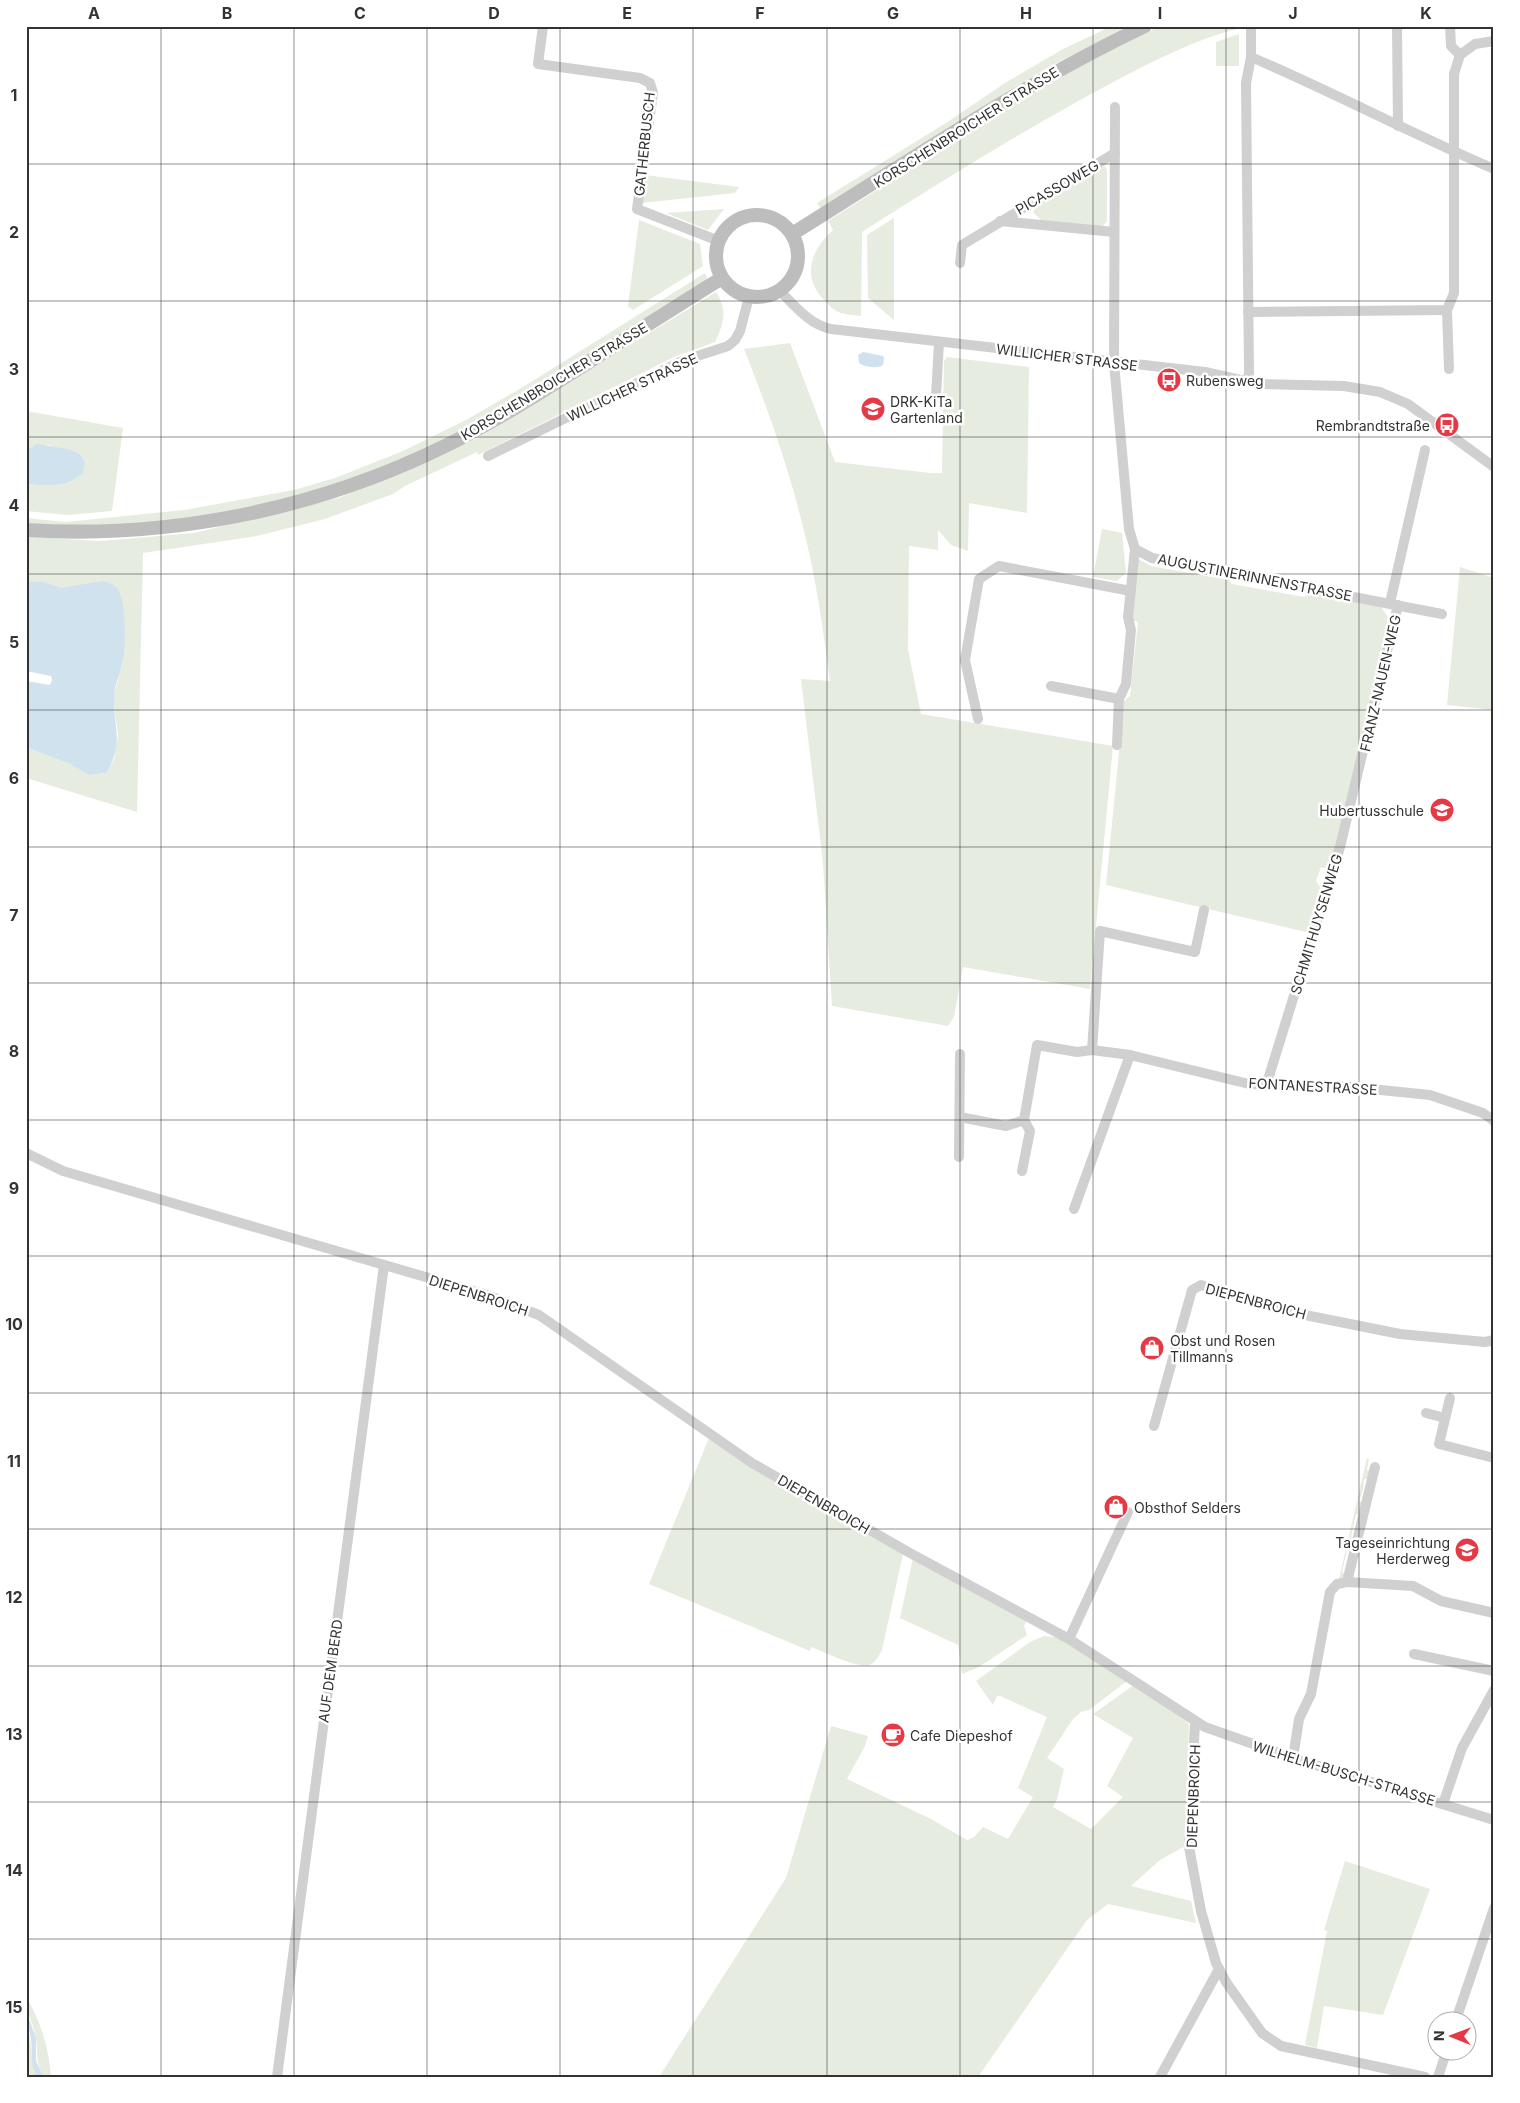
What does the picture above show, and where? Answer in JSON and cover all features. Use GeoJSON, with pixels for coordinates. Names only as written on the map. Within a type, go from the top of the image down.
{"type":"FeatureCollection","features":[{"type":"Feature","properties":{"kind":"main road","name":"KORSCHENBROICHER STRASSE"},"geometry":{"type":"LineString","coordinates":[[792,234],[1042,79],[1097,49],[1145,26]]}},
{"type":"Feature","properties":{"kind":"main road"},"geometry":{"type":"LineString","coordinates":[[758,215],[766,216],[781,222],[792,234],[798,249],[798,265],[791,280],[780,291],[765,297],[749,297],[737,292],[722,278],[717,264],[719,241],[735,222],[742,218],[758,215]]}},
{"type":"Feature","properties":{"kind":"main road","name":"KORSCHENBROICHER STRASSE"},"geometry":{"type":"LineString","coordinates":[[26,530],[113,531],[201,522],[286,505],[359,482],[423,456],[496,419],[722,278]]}},
{"type":"Feature","properties":{"kind":"street","name":"GATHERBUSCH"},"geometry":{"type":"LineString","coordinates":[[543,26],[538,64],[640,78],[650,82],[653,93],[637,209],[719,241]]}},
{"type":"Feature","properties":{"kind":"street"},"geometry":{"type":"LineString","coordinates":[[1397,26],[1398,126]]}},
{"type":"Feature","properties":{"kind":"street"},"geometry":{"type":"LineString","coordinates":[[1450,26],[1450,46],[1460,55]]}},
{"type":"Feature","properties":{"kind":"street"},"geometry":{"type":"LineString","coordinates":[[1247,382],[1246,84],[1251,57],[1251,30]]}},
{"type":"Feature","properties":{"kind":"street"},"geometry":{"type":"LineString","coordinates":[[1449,369],[1447,310],[1454,293],[1454,74],[1460,55],[1475,44],[1494,41]]}},
{"type":"Feature","properties":{"kind":"street"},"geometry":{"type":"LineString","coordinates":[[1251,57],[1308,81],[1398,126],[1494,169]]}},
{"type":"Feature","properties":{"kind":"street","name":"PICASSOWEG"},"geometry":{"type":"LineString","coordinates":[[1114,363],[1115,107]]}},
{"type":"Feature","properties":{"kind":"street","name":"PICASSOWEG"},"geometry":{"type":"LineString","coordinates":[[960,263],[962,245],[1115,154]]}},
{"type":"Feature","properties":{"kind":"street","name":"PICASSOWEG"},"geometry":{"type":"LineString","coordinates":[[1000,221],[1114,232]]}},
{"type":"Feature","properties":{"kind":"street","name":"WILLICHER STRASSE"},"geometry":{"type":"LineString","coordinates":[[780,291],[812,322],[821,327],[1114,363],[1205,372],[1247,382],[1344,386],[1380,392],[1408,404],[1494,467]]}},
{"type":"Feature","properties":{"kind":"street","name":"WILLICHER STRASSE"},"geometry":{"type":"LineString","coordinates":[[488,456],[682,361],[728,346],[735,340],[740,331],[749,297]]}},
{"type":"Feature","properties":{"kind":"street"},"geometry":{"type":"LineString","coordinates":[[1248,312],[1447,310]]}},
{"type":"Feature","properties":{"kind":"street"},"geometry":{"type":"LineString","coordinates":[[936,396],[939,342]]}},
{"type":"Feature","properties":{"kind":"street"},"geometry":{"type":"LineString","coordinates":[[1114,363],[1128,529],[1135,549],[1128,617],[1131,630],[1126,684],[1120,699],[1117,745]]}},
{"type":"Feature","properties":{"kind":"street","name":"FRANZ-NAUEN-WEG"},"geometry":{"type":"LineString","coordinates":[[1362,761],[1425,450]]}},
{"type":"Feature","properties":{"kind":"street","name":"AUGUSTINERINNENSTRASSE"},"geometry":{"type":"LineString","coordinates":[[1135,549],[1152,558],[1442,614]]}},
{"type":"Feature","properties":{"kind":"street"},"geometry":{"type":"LineString","coordinates":[[978,719],[966,660],[979,579],[999,566],[1131,591]]}},
{"type":"Feature","properties":{"kind":"street"},"geometry":{"type":"LineString","coordinates":[[1051,686],[1120,699]]}},
{"type":"Feature","properties":{"kind":"street","name":"SCHMITHUYSENWEG"},"geometry":{"type":"LineString","coordinates":[[1266,1086],[1330,881],[1362,761]]}},
{"type":"Feature","properties":{"kind":"street"},"geometry":{"type":"LineString","coordinates":[[1092,1050],[1100,931],[1195,952],[1204,910]]}},
{"type":"Feature","properties":{"kind":"street","name":"FONTANESTRASSE"},"geometry":{"type":"LineString","coordinates":[[1022,1171],[1030,1131],[1024,1120],[1037,1045],[1077,1052],[1092,1050],[1130,1055],[1249,1084],[1351,1087],[1430,1095],[1483,1113],[1494,1121]]}},
{"type":"Feature","properties":{"kind":"street"},"geometry":{"type":"LineString","coordinates":[[959,1157],[960,1054]]}},
{"type":"Feature","properties":{"kind":"street"},"geometry":{"type":"LineString","coordinates":[[1074,1209],[1130,1055]]}},
{"type":"Feature","properties":{"kind":"street"},"geometry":{"type":"LineString","coordinates":[[960,1117],[1006,1126],[1024,1120]]}},
{"type":"Feature","properties":{"kind":"street","name":"DIEPENBROICH"},"geometry":{"type":"LineString","coordinates":[[26,1153],[63,1171],[487,1295],[539,1315],[752,1463],[910,1553],[1069,1638]]}},
{"type":"Feature","properties":{"kind":"street","name":"AUF DEM BERD"},"geometry":{"type":"LineString","coordinates":[[277,2077],[384,1265]]}},
{"type":"Feature","properties":{"kind":"street","name":"DIEPENBROICH"},"geometry":{"type":"LineString","coordinates":[[1154,1426],[1192,1290],[1201,1285],[1300,1314],[1401,1334],[1486,1342],[1494,1340]]}},
{"type":"Feature","properties":{"kind":"street"},"geometry":{"type":"LineString","coordinates":[[1450,1398],[1439,1444],[1494,1458]]}},
{"type":"Feature","properties":{"kind":"street"},"geometry":{"type":"LineString","coordinates":[[1426,1413],[1445,1418]]}},
{"type":"Feature","properties":{"kind":"street"},"geometry":{"type":"LineString","coordinates":[[1347,1582],[1375,1467]]}},
{"type":"Feature","properties":{"kind":"street"},"geometry":{"type":"LineString","coordinates":[[1128,1512],[1069,1638],[1196,1722]]}},
{"type":"Feature","properties":{"kind":"street"},"geometry":{"type":"LineString","coordinates":[[1293,1758],[1300,1719],[1311,1694],[1330,1592],[1337,1584],[1347,1582],[1413,1586],[1440,1601],[1494,1613]]}},
{"type":"Feature","properties":{"kind":"street"},"geometry":{"type":"LineString","coordinates":[[1414,1654],[1494,1671]]}},
{"type":"Feature","properties":{"kind":"street"},"geometry":{"type":"LineString","coordinates":[[1443,1804],[1462,1748],[1494,1690]]}},
{"type":"Feature","properties":{"kind":"street","name":"DIEPENBROICH"},"geometry":{"type":"LineString","coordinates":[[1196,1722],[1189,1847],[1201,1911],[1219,1969],[1226,1982],[1262,2033],[1281,2046],[1425,2077]]}},
{"type":"Feature","properties":{"kind":"street","name":"WILHELM-BUSCH-STRASSE"},"geometry":{"type":"LineString","coordinates":[[1196,1722],[1214,1731],[1293,1758],[1494,1820]]}},
{"type":"Feature","properties":{"kind":"street"},"geometry":{"type":"LineString","coordinates":[[1459,2010],[1494,1908]]}},
{"type":"Feature","properties":{"kind":"street"},"geometry":{"type":"LineString","coordinates":[[1160,2077],[1219,1969]]}},
{"type":"Feature","properties":{"kind":"street"},"geometry":{"type":"LineString","coordinates":[[1438,2077],[1443,2060]]}},
{"type":"Feature","properties":{"kind":"shaded area"},"geometry":{"type":"Polygon","coordinates":[[[1112,26],[1128,26],[1047,68],[821,209],[817,203],[949,121],[1005,83],[1063,49],[1112,26]]]}},
{"type":"Feature","properties":{"kind":"shaded area"},"geometry":{"type":"Polygon","coordinates":[[[1161,26],[1252,26],[1196,42],[1122,77],[952,175],[862,232],[861,316],[838,312],[823,299],[812,281],[811,272],[812,263],[819,245],[833,230],[828,221],[950,143],[1033,93],[1117,47],[1161,26]]]}},
{"type":"Feature","properties":{"kind":"shaded area"},"geometry":{"type":"Polygon","coordinates":[[[1239,34],[1239,66],[1216,66],[1216,42],[1239,34]]]}},
{"type":"Feature","properties":{"kind":"shaded area"},"geometry":{"type":"Polygon","coordinates":[[[1105,166],[1107,171],[1107,221],[1102,227],[1042,221],[1033,212],[1038,202],[1099,167],[1105,166]]]}},
{"type":"Feature","properties":{"kind":"shaded area"},"geometry":{"type":"Polygon","coordinates":[[[645,175],[739,187],[735,193],[642,203],[645,175]]]}},
{"type":"Feature","properties":{"kind":"shaded area"},"geometry":{"type":"Polygon","coordinates":[[[724,209],[708,230],[666,213],[724,209]]]}},
{"type":"Feature","properties":{"kind":"shaded area"},"geometry":{"type":"Polygon","coordinates":[[[894,218],[894,320],[868,298],[867,235],[894,218]]]}},
{"type":"Feature","properties":{"kind":"shaded area"},"geometry":{"type":"Polygon","coordinates":[[[639,220],[700,244],[703,266],[633,310],[628,306],[639,220]]]}},
{"type":"Feature","properties":{"kind":"shaded area"},"geometry":{"type":"Polygon","coordinates":[[[705,273],[708,280],[583,359],[475,423],[423,450],[337,484],[278,501],[218,515],[168,523],[87,526],[26,524],[26,518],[66,522],[184,510],[294,490],[335,478],[403,451],[466,420],[523,387],[705,273]]]}},
{"type":"Feature","properties":{"kind":"shaded area"},"geometry":{"type":"Polygon","coordinates":[[[716,292],[722,305],[723,317],[721,329],[715,342],[674,357],[478,455],[477,452],[405,486],[393,494],[325,519],[257,536],[143,553],[137,812],[26,778],[26,747],[70,764],[89,775],[106,773],[114,759],[118,735],[113,697],[123,663],[102,581],[61,589],[44,582],[26,582],[26,537],[100,541],[194,533],[341,497],[478,438],[716,292]]]}},
{"type":"Feature","properties":{"kind":"shaded area"},"geometry":{"type":"Polygon","coordinates":[[[790,343],[835,462],[930,473],[942,473],[944,361],[947,357],[1029,367],[1027,513],[969,503],[968,551],[951,545],[938,530],[938,550],[909,546],[908,649],[921,714],[1113,746],[1090,989],[963,967],[954,1017],[948,1026],[832,1006],[823,863],[801,679],[830,681],[808,546],[791,481],[744,349],[790,343]]]}},
{"type":"Feature","properties":{"kind":"shaded area"},"geometry":{"type":"Polygon","coordinates":[[[26,411],[123,428],[112,511],[67,515],[26,511],[26,481],[29,484],[64,484],[83,473],[85,462],[80,454],[48,445],[26,451],[26,411]]]}},
{"type":"Feature","properties":{"kind":"shaded area"},"geometry":{"type":"Polygon","coordinates":[[[1102,529],[1122,533],[1126,573],[1117,581],[1093,577],[1102,529]]]}},
{"type":"Feature","properties":{"kind":"shaded area"},"geometry":{"type":"Polygon","coordinates":[[[1137,558],[1151,566],[1229,580],[1232,584],[1304,597],[1309,594],[1381,607],[1389,619],[1337,848],[1330,870],[1321,867],[1316,881],[1323,892],[1310,933],[1106,885],[1124,701],[1130,696],[1138,622],[1131,620],[1137,558]]]}},
{"type":"Feature","properties":{"kind":"shaded area"},"geometry":{"type":"Polygon","coordinates":[[[1460,567],[1494,578],[1494,710],[1447,705],[1460,567]]]}},
{"type":"Feature","properties":{"kind":"shaded area"},"geometry":{"type":"Polygon","coordinates":[[[709,1438],[804,1499],[903,1554],[882,1650],[873,1663],[869,1665],[856,1664],[811,1647],[810,1651],[649,1584],[709,1438]]]}},
{"type":"Feature","properties":{"kind":"shaded area"},"geometry":{"type":"Polygon","coordinates":[[[1367,1458],[1369,1459],[1367,1470],[1370,1471],[1368,1479],[1364,1479],[1359,1501],[1362,1502],[1359,1515],[1356,1514],[1351,1537],[1354,1538],[1351,1551],[1347,1550],[1342,1572],[1345,1574],[1344,1577],[1339,1579],[1367,1458]]]}},
{"type":"Feature","properties":{"kind":"shaded area"},"geometry":{"type":"Polygon","coordinates":[[[913,1558],[1027,1620],[1024,1626],[1027,1635],[979,1667],[962,1674],[958,1645],[900,1618],[913,1558]]]}},
{"type":"Feature","properties":{"kind":"shaded area"},"geometry":{"type":"Polygon","coordinates":[[[1044,1636],[1061,1638],[1127,1681],[1089,1710],[1081,1712],[1073,1719],[1047,1758],[1064,1769],[1057,1799],[1053,1807],[1091,1829],[1123,1797],[1107,1786],[1133,1738],[1093,1714],[1134,1685],[1189,1724],[1185,1846],[1160,1860],[1131,1886],[1191,1901],[1196,1923],[1108,1904],[1087,1920],[978,2077],[659,2077],[786,1878],[831,1726],[868,1736],[865,1746],[847,1779],[931,1819],[967,1840],[974,1837],[983,1827],[1008,1839],[1033,1797],[1018,1788],[1047,1717],[1000,1696],[997,1696],[993,1705],[976,1681],[1030,1642],[1044,1636]]]}},
{"type":"Feature","properties":{"kind":"shaded area"},"geometry":{"type":"Polygon","coordinates":[[[1345,1861],[1430,1889],[1383,2015],[1324,2006],[1317,2048],[1305,2045],[1327,1931],[1324,1930],[1345,1861]]]}},
{"type":"Feature","properties":{"kind":"shaded area"},"geometry":{"type":"Polygon","coordinates":[[[26,1997],[36,2016],[43,2036],[51,2077],[44,2077],[39,2065],[35,2033],[27,2008],[26,1997]]]}},
{"type":"Feature","properties":{"kind":"shaded area"},"geometry":{"type":"Polygon","coordinates":[[[26,2025],[30,2038],[34,2070],[37,2077],[26,2077],[26,2025]]]}},
{"type":"Feature","properties":{"kind":"water"},"geometry":{"type":"Polygon","coordinates":[[[863,352],[883,356],[883,365],[871,367],[859,363],[858,355],[863,352]]]}},
{"type":"Feature","properties":{"kind":"water"},"geometry":{"type":"Polygon","coordinates":[[[37,444],[68,449],[80,454],[85,462],[83,473],[64,484],[28,484],[26,481],[26,451],[37,444]]]}},
{"type":"Feature","properties":{"kind":"water"},"geometry":{"type":"Polygon","coordinates":[[[102,581],[115,586],[120,593],[125,629],[124,649],[114,695],[117,736],[115,753],[106,773],[89,775],[70,764],[26,747],[26,681],[50,685],[52,680],[51,676],[26,671],[26,582],[44,582],[61,588],[102,581]]]}},
{"type":"Feature","properties":{"kind":"water"},"geometry":{"type":"Polygon","coordinates":[[[26,2010],[36,2038],[36,2061],[44,2077],[37,2077],[34,2071],[26,2010]]]}},
{"type":"Feature","properties":{"kind":"place","name":"Rubensweg"},"geometry":{"type":"Point","coordinates":[1169,380]}},
{"type":"Feature","properties":{"kind":"place","name":"DRK-KiTa Gartenland"},"geometry":{"type":"Point","coordinates":[873,409]}},
{"type":"Feature","properties":{"kind":"place","name":"Rembrandtstraße"},"geometry":{"type":"Point","coordinates":[1447,425]}},
{"type":"Feature","properties":{"kind":"place","name":"Hubertusschule"},"geometry":{"type":"Point","coordinates":[1442,810]}},
{"type":"Feature","properties":{"kind":"place","name":"Obst und Rosen Tillmanns"},"geometry":{"type":"Point","coordinates":[1152,1348]}},
{"type":"Feature","properties":{"kind":"place","name":"Obsthof Selders"},"geometry":{"type":"Point","coordinates":[1116,1507]}},
{"type":"Feature","properties":{"kind":"place","name":"Tageseinrichtung Herderweg"},"geometry":{"type":"Point","coordinates":[1467,1550]}},
{"type":"Feature","properties":{"kind":"place","name":"Cafe Diepeshof"},"geometry":{"type":"Point","coordinates":[893,1735]}}]}
